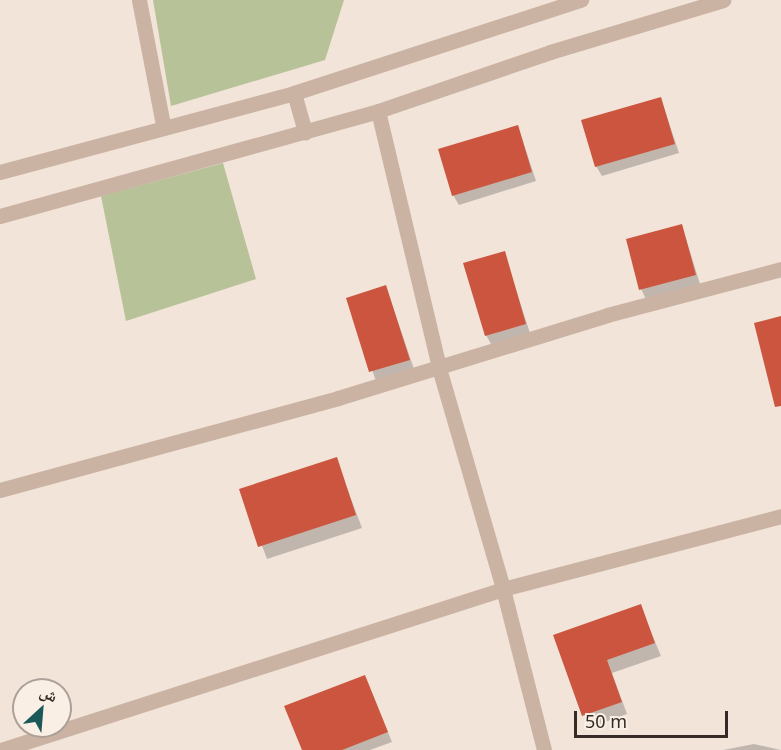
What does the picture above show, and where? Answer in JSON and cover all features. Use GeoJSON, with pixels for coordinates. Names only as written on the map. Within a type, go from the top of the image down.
{"type":"FeatureCollection","features":[{"type":"Feature","properties":{"kind":"street"},"geometry":{"type":"LineString","coordinates":[[139,0],[163,125]]}},
{"type":"Feature","properties":{"kind":"street"},"geometry":{"type":"LineString","coordinates":[[0,172],[163,125],[294,93],[581,0]]}},
{"type":"Feature","properties":{"kind":"street"},"geometry":{"type":"LineString","coordinates":[[0,216],[378,111],[550,52],[723,0]]}},
{"type":"Feature","properties":{"kind":"street"},"geometry":{"type":"LineString","coordinates":[[294,93],[305,132]]}},
{"type":"Feature","properties":{"kind":"street"},"geometry":{"type":"LineString","coordinates":[[378,111],[439,368],[503,589],[544,750]]}},
{"type":"Feature","properties":{"kind":"street"},"geometry":{"type":"LineString","coordinates":[[0,490],[439,368],[607,315],[781,269]]}},
{"type":"Feature","properties":{"kind":"street"},"geometry":{"type":"LineString","coordinates":[[1,750],[503,589],[781,516]]}},
{"type":"Feature","properties":{"kind":"green space"},"geometry":{"type":"Polygon","coordinates":[[[153,0],[344,0],[325,60],[171,106],[153,0]]]}},
{"type":"Feature","properties":{"kind":"green space"},"geometry":{"type":"Polygon","coordinates":[[[223,163],[256,279],[126,321],[101,196],[223,163]]]}},
{"type":"Feature","properties":{"kind":"building"},"geometry":{"type":"Polygon","coordinates":[[[661,97],[675,144],[595,167],[581,120],[661,97]]]}},
{"type":"Feature","properties":{"kind":"building"},"geometry":{"type":"Polygon","coordinates":[[[518,125],[532,172],[452,196],[438,149],[518,125]]]}},
{"type":"Feature","properties":{"kind":"building"},"geometry":{"type":"Polygon","coordinates":[[[682,224],[696,275],[639,290],[626,239],[682,224]]]}},
{"type":"Feature","properties":{"kind":"building"},"geometry":{"type":"Polygon","coordinates":[[[505,251],[526,324],[485,336],[463,263],[505,251]]]}},
{"type":"Feature","properties":{"kind":"building"},"geometry":{"type":"Polygon","coordinates":[[[386,285],[410,360],[369,372],[346,298],[386,285]]]}},
{"type":"Feature","properties":{"kind":"building"},"geometry":{"type":"Polygon","coordinates":[[[781,316],[781,406],[775,407],[754,323],[781,316]]]}},
{"type":"Feature","properties":{"kind":"building"},"geometry":{"type":"Polygon","coordinates":[[[337,457],[356,515],[258,547],[239,489],[337,457]]]}},
{"type":"Feature","properties":{"kind":"building"},"geometry":{"type":"Polygon","coordinates":[[[641,604],[655,643],[607,660],[622,702],[582,716],[553,635],[641,604]]]}},
{"type":"Feature","properties":{"kind":"building"},"geometry":{"type":"Polygon","coordinates":[[[365,675],[388,732],[342,750],[302,750],[284,706],[365,675]]]}}]}
